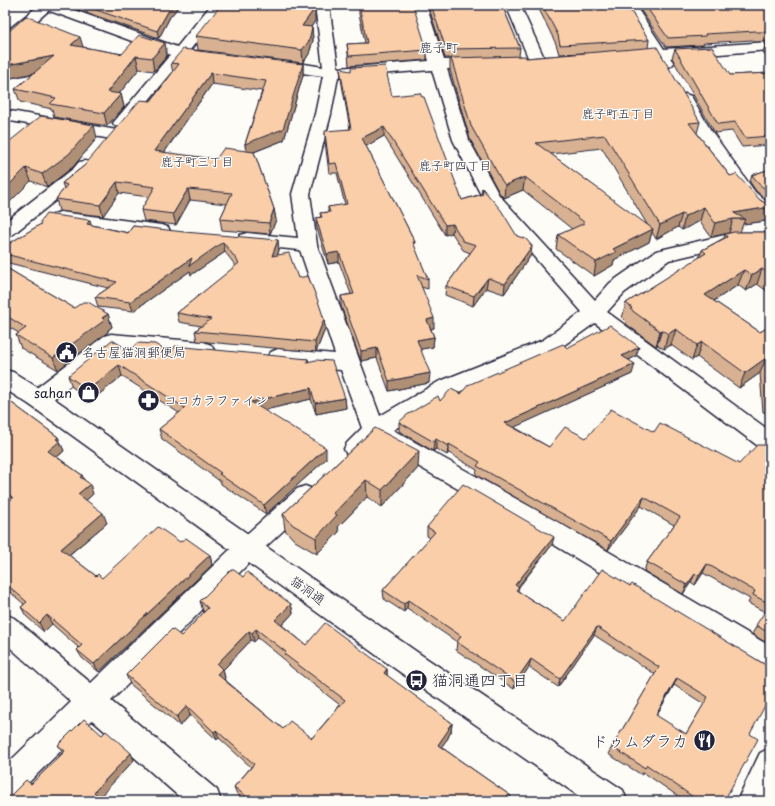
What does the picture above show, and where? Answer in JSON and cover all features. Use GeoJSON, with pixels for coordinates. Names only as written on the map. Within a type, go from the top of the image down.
{"type":"FeatureCollection","features":[{"type":"Feature","properties":{"kind":"street"},"geometry":{"type":"LineString","coordinates":[[5,41],[48,5],[180,54],[211,57]]}},
{"type":"Feature","properties":{"kind":"street"},"geometry":{"type":"LineString","coordinates":[[5,231],[80,172],[180,54],[218,5]]}},
{"type":"Feature","properties":{"kind":"street"},"geometry":{"type":"LineString","coordinates":[[322,5],[331,73],[323,114],[300,194],[308,245],[349,364],[374,430],[547,528],[770,661]]}},
{"type":"Feature","properties":{"kind":"street"},"geometry":{"type":"LineString","coordinates":[[419,5],[461,140],[492,197],[595,313],[770,443]]}},
{"type":"Feature","properties":{"kind":"street"},"geometry":{"type":"LineString","coordinates":[[513,5],[538,62]]}},
{"type":"Feature","properties":{"kind":"street"},"geometry":{"type":"LineString","coordinates":[[628,5],[660,53],[706,136],[749,196],[770,215]]}},
{"type":"Feature","properties":{"kind":"street"},"geometry":{"type":"LineString","coordinates":[[614,57],[770,46]]}},
{"type":"Feature","properties":{"kind":"street"},"geometry":{"type":"LineString","coordinates":[[258,63],[306,68],[331,73],[437,65],[499,63]]}},
{"type":"Feature","properties":{"kind":"street"},"geometry":{"type":"LineString","coordinates":[[5,115],[102,145]]}},
{"type":"Feature","properties":{"kind":"street"},"geometry":{"type":"LineString","coordinates":[[26,214],[178,233]]}},
{"type":"Feature","properties":{"kind":"street"},"geometry":{"type":"LineString","coordinates":[[232,238],[308,245]]}},
{"type":"Feature","properties":{"kind":"street"},"geometry":{"type":"LineString","coordinates":[[340,463],[374,430],[446,388],[550,345],[595,313],[617,288],[663,255],[729,240],[770,240]]}},
{"type":"Feature","properties":{"kind":"street"},"geometry":{"type":"LineString","coordinates":[[38,399],[111,341],[222,352]]}},
{"type":"Feature","properties":{"kind":"street"},"geometry":{"type":"LineString","coordinates":[[262,356],[349,364]]}},
{"type":"Feature","properties":{"kind":"street","name":"猫洞通"},"geometry":{"type":"LineString","coordinates":[[5,378],[38,399],[249,547],[408,661],[612,801]]}},
{"type":"Feature","properties":{"kind":"street"},"geometry":{"type":"LineString","coordinates":[[5,786],[92,703],[249,547],[317,484]]}},
{"type":"Feature","properties":{"kind":"street"},"geometry":{"type":"LineString","coordinates":[[5,626],[206,801]]}},
{"type":"Feature","properties":{"kind":"street"},"geometry":{"type":"LineString","coordinates":[[752,801],[770,763]]}},
{"type":"Feature","properties":{"kind":"building"},"geometry":{"type":"Polygon","coordinates":[[[82,5],[173,5],[157,31],[82,5]]]}},
{"type":"Feature","properties":{"kind":"building"},"geometry":{"type":"Polygon","coordinates":[[[221,5],[314,5],[315,8],[302,26],[312,27],[309,41],[302,50],[196,36],[221,5]]]}},
{"type":"Feature","properties":{"kind":"building"},"geometry":{"type":"Polygon","coordinates":[[[359,5],[413,5],[427,50],[349,56],[347,44],[367,43],[359,5]]]}},
{"type":"Feature","properties":{"kind":"building"},"geometry":{"type":"Polygon","coordinates":[[[431,5],[502,5],[520,48],[446,49],[431,5]]]}},
{"type":"Feature","properties":{"kind":"building"},"geometry":{"type":"Polygon","coordinates":[[[542,5],[627,5],[649,40],[560,45],[558,35],[542,5]]]}},
{"type":"Feature","properties":{"kind":"building"},"geometry":{"type":"Polygon","coordinates":[[[645,5],[770,5],[770,32],[756,31],[705,34],[706,36],[668,38],[645,5]]]}},
{"type":"Feature","properties":{"kind":"building"},"geometry":{"type":"Polygon","coordinates":[[[26,16],[80,37],[71,45],[122,54],[139,35],[165,43],[152,58],[136,56],[107,92],[121,94],[104,113],[50,104],[56,98],[15,89],[54,56],[7,65],[5,61],[5,33],[7,33],[26,16]]]}},
{"type":"Feature","properties":{"kind":"building"},"geometry":{"type":"Polygon","coordinates":[[[770,42],[770,48],[766,43],[770,42]]]}},
{"type":"Feature","properties":{"kind":"building"},"geometry":{"type":"Polygon","coordinates":[[[657,47],[700,122],[689,123],[730,176],[736,174],[760,200],[770,207],[734,213],[745,219],[733,219],[715,223],[704,207],[685,216],[682,214],[660,225],[605,135],[536,143],[653,229],[613,249],[616,252],[596,262],[558,235],[585,223],[525,177],[505,185],[502,181],[471,126],[451,58],[525,56],[526,58],[657,47]]]}},
{"type":"Feature","properties":{"kind":"building"},"geometry":{"type":"Polygon","coordinates":[[[712,47],[730,75],[770,73],[770,136],[745,138],[735,122],[718,124],[675,49],[712,47]]]}},
{"type":"Feature","properties":{"kind":"building"},"geometry":{"type":"Polygon","coordinates":[[[183,49],[303,64],[283,129],[245,144],[266,81],[211,73],[154,151],[216,159],[224,148],[254,152],[274,209],[269,223],[220,219],[232,193],[188,189],[173,214],[141,210],[155,187],[117,182],[100,205],[56,199],[67,185],[62,183],[84,166],[140,100],[151,101],[179,64],[171,63],[183,49]]]}},
{"type":"Feature","properties":{"kind":"building"},"geometry":{"type":"Polygon","coordinates":[[[385,66],[392,96],[420,93],[422,97],[424,97],[462,200],[483,194],[482,188],[501,210],[517,236],[526,239],[532,246],[505,284],[488,278],[474,296],[446,286],[476,245],[463,241],[453,224],[445,225],[384,127],[362,138],[415,242],[413,242],[428,279],[417,275],[434,318],[427,320],[434,337],[417,340],[430,373],[389,381],[377,348],[361,351],[341,296],[354,294],[339,252],[327,254],[316,218],[322,217],[320,213],[330,212],[328,207],[347,204],[336,163],[329,164],[325,133],[325,131],[351,129],[340,69],[351,71],[351,68],[385,66]]]}},
{"type":"Feature","properties":{"kind":"building"},"geometry":{"type":"Polygon","coordinates":[[[41,116],[94,125],[69,154],[42,174],[26,168],[5,189],[5,145],[41,116]]]}},
{"type":"Feature","properties":{"kind":"building"},"geometry":{"type":"Polygon","coordinates":[[[770,169],[770,193],[759,184],[752,175],[770,169]]]}},
{"type":"Feature","properties":{"kind":"building"},"geometry":{"type":"Polygon","coordinates":[[[46,214],[90,220],[87,224],[128,233],[133,226],[278,240],[272,256],[289,253],[298,278],[308,276],[318,301],[324,319],[315,342],[195,331],[211,319],[177,313],[239,263],[223,242],[189,266],[192,258],[130,302],[95,297],[117,282],[5,254],[5,246],[41,224],[40,222],[46,214]]]}},
{"type":"Feature","properties":{"kind":"building"},"geometry":{"type":"Polygon","coordinates":[[[734,232],[770,232],[770,274],[762,269],[752,275],[744,270],[705,295],[760,332],[770,326],[770,398],[766,358],[745,373],[702,342],[697,345],[676,329],[668,334],[662,330],[660,331],[630,309],[632,308],[626,303],[706,253],[702,250],[727,237],[725,234],[734,232]]]}},
{"type":"Feature","properties":{"kind":"building"},"geometry":{"type":"Polygon","coordinates":[[[5,267],[74,308],[83,302],[88,302],[108,314],[102,318],[105,320],[53,358],[16,335],[26,328],[5,315],[5,267]]]}},
{"type":"Feature","properties":{"kind":"building"},"geometry":{"type":"Polygon","coordinates":[[[610,325],[639,347],[622,356],[635,364],[505,423],[549,447],[565,427],[586,438],[611,409],[654,432],[660,423],[739,464],[757,445],[764,445],[770,448],[770,604],[753,595],[755,591],[707,564],[699,576],[695,574],[687,585],[647,562],[680,517],[644,497],[611,541],[477,466],[480,462],[449,444],[448,446],[436,439],[434,442],[399,422],[407,415],[438,396],[440,401],[451,389],[461,394],[468,385],[563,344],[567,348],[610,325]]]}},
{"type":"Feature","properties":{"kind":"building"},"geometry":{"type":"Polygon","coordinates":[[[112,340],[129,350],[138,343],[155,344],[171,354],[175,346],[308,359],[307,362],[316,360],[332,361],[345,398],[315,403],[311,388],[251,402],[326,448],[264,505],[219,474],[221,473],[159,429],[185,408],[119,365],[88,390],[68,376],[112,340]]]}},
{"type":"Feature","properties":{"kind":"building"},"geometry":{"type":"Polygon","coordinates":[[[5,398],[58,437],[56,439],[60,441],[48,451],[82,475],[80,477],[90,484],[78,494],[103,513],[61,549],[96,576],[98,574],[102,578],[158,527],[180,542],[186,538],[210,555],[94,664],[77,650],[82,645],[47,615],[39,623],[21,607],[27,602],[5,583],[5,504],[13,498],[5,491],[5,398]]]}},
{"type":"Feature","properties":{"kind":"building"},"geometry":{"type":"Polygon","coordinates":[[[375,428],[419,451],[382,490],[366,480],[334,513],[337,515],[316,538],[293,525],[283,514],[375,428]]]}},
{"type":"Feature","properties":{"kind":"building"},"geometry":{"type":"Polygon","coordinates":[[[463,484],[554,537],[515,585],[519,587],[516,590],[565,621],[602,569],[630,586],[632,584],[764,664],[770,666],[770,696],[750,734],[758,739],[724,801],[699,801],[647,765],[645,768],[612,747],[659,667],[597,627],[560,679],[531,659],[515,682],[457,642],[461,636],[408,600],[404,604],[383,590],[435,532],[427,527],[463,484]],[[677,678],[656,715],[686,734],[708,697],[677,678]]]}},
{"type":"Feature","properties":{"kind":"building"},"geometry":{"type":"Polygon","coordinates":[[[231,570],[234,570],[243,577],[247,572],[291,604],[275,620],[306,645],[325,623],[387,669],[384,673],[452,723],[438,745],[511,796],[508,801],[252,801],[234,787],[254,764],[216,730],[214,732],[187,706],[177,717],[126,675],[172,629],[181,636],[208,608],[200,601],[231,570]],[[256,629],[252,633],[249,631],[217,664],[222,669],[217,674],[283,729],[290,721],[312,738],[345,700],[284,654],[286,652],[256,629]]]}},
{"type":"Feature","properties":{"kind":"building"},"geometry":{"type":"Polygon","coordinates":[[[770,604],[770,634],[756,625],[770,604]]]}},
{"type":"Feature","properties":{"kind":"building"},"geometry":{"type":"Polygon","coordinates":[[[84,719],[102,735],[106,731],[131,753],[94,792],[103,801],[6,801],[26,780],[31,784],[65,751],[58,745],[84,719]]]}},
{"type":"Feature","properties":{"kind":"place","name":"名古屋猫洞郵便局"},"geometry":{"type":"Point","coordinates":[67,352]}},
{"type":"Feature","properties":{"kind":"place","name":"sahan"},"geometry":{"type":"Point","coordinates":[88,393]}},
{"type":"Feature","properties":{"kind":"place","name":"ココカラファイン"},"geometry":{"type":"Point","coordinates":[148,400]}},
{"type":"Feature","properties":{"kind":"place","name":"猫洞通四丁目"},"geometry":{"type":"Point","coordinates":[417,680]}},
{"type":"Feature","properties":{"kind":"place","name":"ドゥムダラカ"},"geometry":{"type":"Point","coordinates":[704,741]}},
{"type":"Feature","properties":{"kind":"district","name":"鹿子町"},"geometry":{"type":"Point","coordinates":[439,47]}},
{"type":"Feature","properties":{"kind":"district","name":"鹿子町五丁目"},"geometry":{"type":"Point","coordinates":[618,114]}},
{"type":"Feature","properties":{"kind":"district","name":"鹿子町三丁目"},"geometry":{"type":"Point","coordinates":[197,162]}},
{"type":"Feature","properties":{"kind":"district","name":"鹿子町四丁目"},"geometry":{"type":"Point","coordinates":[455,166]}}]}
